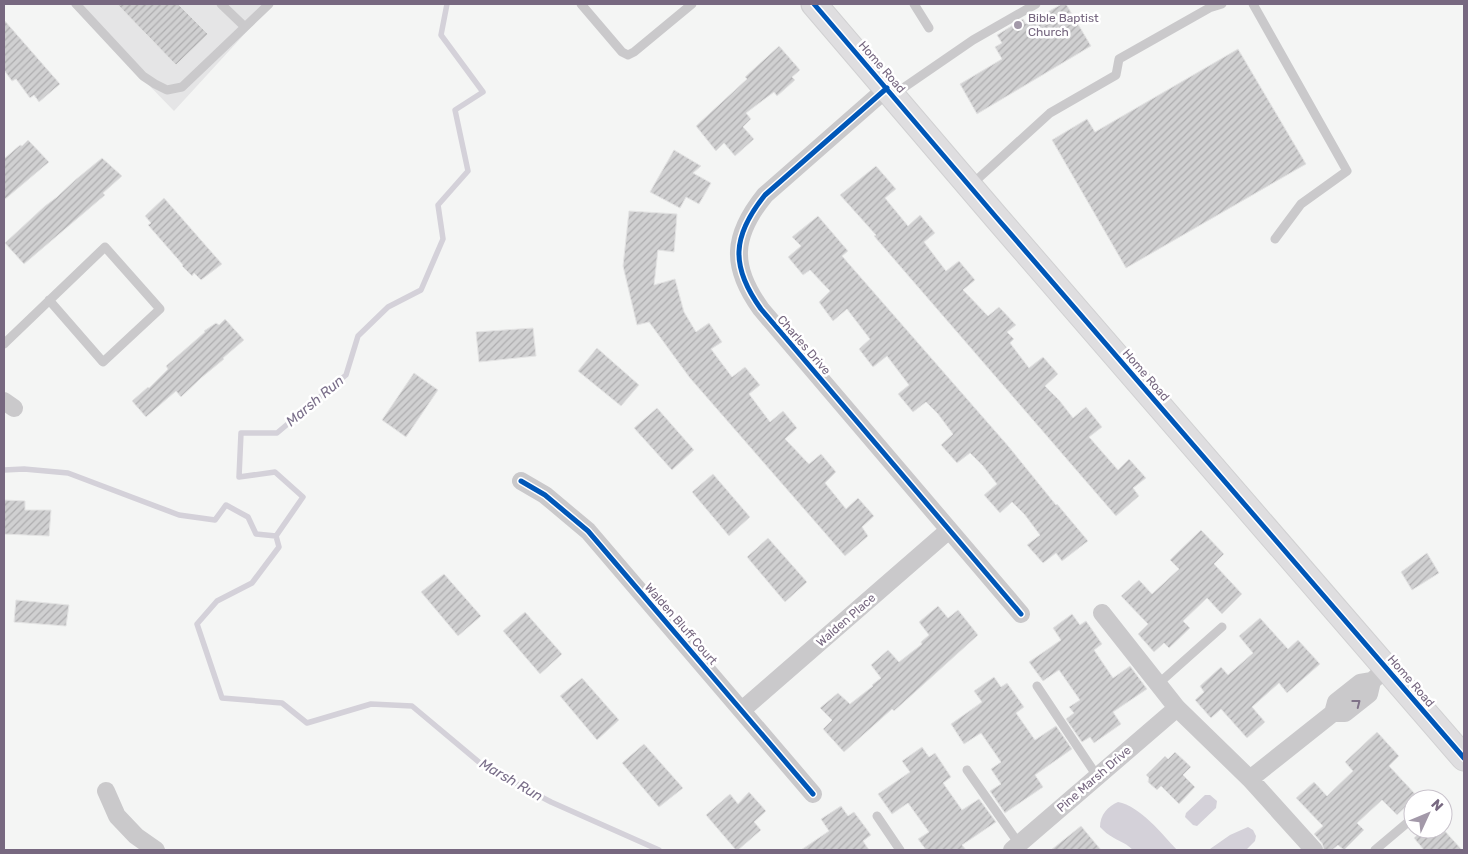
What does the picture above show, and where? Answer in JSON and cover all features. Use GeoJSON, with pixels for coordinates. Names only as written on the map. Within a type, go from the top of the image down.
{"type":"FeatureCollection","features":[{"type":"Feature","properties":{"kind":"street","name":"Home Road"},"geometry":{"type":"LineString","coordinates":[[814,4],[970,186],[1379,675],[1464,758]]}},
{"type":"Feature","properties":{"kind":"street","name":"Charles Drive"},"geometry":{"type":"LineString","coordinates":[[890,91],[766,195],[753,210],[742,230],[739,252],[741,272],[748,292],[761,310],[1021,614]]}},
{"type":"Feature","properties":{"kind":"street","name":"Walden Bluff Court"},"geometry":{"type":"LineString","coordinates":[[521,481],[546,495],[588,530],[813,794]]}},
{"type":"Feature","properties":{"kind":"street","name":"Walden Place"},"geometry":{"type":"LineString","coordinates":[[742,710],[949,530]]}},
{"type":"Feature","properties":{"kind":"street"},"geometry":{"type":"LineString","coordinates":[[1102,613],[1177,708],[1250,780],[1314,850]]}},
{"type":"Feature","properties":{"kind":"street"},"geometry":{"type":"LineString","coordinates":[[1250,780],[1333,713],[1345,713],[1369,694],[1379,675]]}},
{"type":"Feature","properties":{"kind":"street","name":"Pine Marsh Drive"},"geometry":{"type":"LineString","coordinates":[[1015,847],[1177,708]]}},
{"type":"Feature","properties":{"kind":"street"},"geometry":{"type":"LineString","coordinates":[[106,791],[117,816],[136,836],[156,850]]}},
{"type":"Feature","properties":{"kind":"lane"},"geometry":{"type":"LineString","coordinates":[[76,4],[143,76],[167,90],[182,86],[269,4]]}},
{"type":"Feature","properties":{"kind":"lane"},"geometry":{"type":"LineString","coordinates":[[221,4],[245,27]]}},
{"type":"Feature","properties":{"kind":"lane"},"geometry":{"type":"LineString","coordinates":[[581,4],[622,52],[628,55],[692,4]]}},
{"type":"Feature","properties":{"kind":"lane"},"geometry":{"type":"LineString","coordinates":[[914,4],[929,28]]}},
{"type":"Feature","properties":{"kind":"lane"},"geometry":{"type":"LineString","coordinates":[[890,91],[1036,4]]}},
{"type":"Feature","properties":{"kind":"lane"},"geometry":{"type":"LineString","coordinates":[[970,186],[1050,113],[1116,75],[1119,59],[1210,8],[1222,4]]}},
{"type":"Feature","properties":{"kind":"lane"},"geometry":{"type":"LineString","coordinates":[[1253,4],[1348,171],[1301,204],[1275,239]]}},
{"type":"Feature","properties":{"kind":"lane"},"geometry":{"type":"LineString","coordinates":[[4,344],[105,247],[160,309],[103,362],[50,300]]}},
{"type":"Feature","properties":{"kind":"lane"},"geometry":{"type":"LineString","coordinates":[[1158,684],[1222,627]]}},
{"type":"Feature","properties":{"kind":"lane"},"geometry":{"type":"LineString","coordinates":[[1037,686],[1098,776]]}},
{"type":"Feature","properties":{"kind":"lane"},"geometry":{"type":"LineString","coordinates":[[967,770],[1015,847]]}},
{"type":"Feature","properties":{"kind":"lane"},"geometry":{"type":"LineString","coordinates":[[877,816],[900,850]]}},
{"type":"Feature","properties":{"kind":"lane"},"geometry":{"type":"LineString","coordinates":[[1375,850],[1403,826]]}},
{"type":"Feature","properties":{"kind":"shaded area"},"geometry":{"type":"Polygon","coordinates":[[[70,4],[272,4],[174,111],[70,4]]]}},
{"type":"Feature","properties":{"kind":"shaded area"},"geometry":{"type":"Polygon","coordinates":[[[1205,795],[1210,795],[1217,801],[1216,808],[1197,826],[1193,825],[1185,817],[1186,813],[1205,795]]]}},
{"type":"Feature","properties":{"kind":"shaded area"},"geometry":{"type":"Polygon","coordinates":[[[1118,802],[1142,815],[1177,850],[1133,850],[1106,833],[1100,827],[1101,819],[1111,806],[1118,802]]]}},
{"type":"Feature","properties":{"kind":"shaded area"},"geometry":{"type":"Polygon","coordinates":[[[1248,827],[1253,830],[1256,836],[1255,841],[1246,850],[1197,850],[1210,849],[1230,835],[1248,827]]]}},
{"type":"Feature","properties":{"kind":"building"},"geometry":{"type":"Polygon","coordinates":[[[117,4],[178,4],[208,34],[176,65],[117,4]]]}},
{"type":"Feature","properties":{"kind":"building"},"geometry":{"type":"Polygon","coordinates":[[[1062,4],[1066,4],[1091,46],[977,114],[960,84],[1002,59],[995,47],[1002,43],[997,35],[1023,19],[1026,24],[1062,4]]]}},
{"type":"Feature","properties":{"kind":"building"},"geometry":{"type":"Polygon","coordinates":[[[4,20],[60,84],[39,102],[34,95],[30,98],[16,79],[12,81],[4,70],[4,20]]]}},
{"type":"Feature","properties":{"kind":"building"},"geometry":{"type":"Polygon","coordinates":[[[779,46],[800,70],[792,77],[795,80],[777,96],[774,92],[746,113],[751,119],[743,127],[754,139],[735,156],[724,143],[716,151],[696,126],[747,79],[745,77],[779,46]]]}},
{"type":"Feature","properties":{"kind":"building"},"geometry":{"type":"Polygon","coordinates":[[[1238,49],[1306,164],[1126,268],[1052,140],[1087,119],[1095,132],[1238,49]]]}},
{"type":"Feature","properties":{"kind":"building"},"geometry":{"type":"Polygon","coordinates":[[[28,140],[49,162],[4,200],[4,159],[28,140]]]}},
{"type":"Feature","properties":{"kind":"building"},"geometry":{"type":"Polygon","coordinates":[[[674,150],[701,166],[693,173],[711,183],[699,204],[686,197],[680,208],[650,192],[674,150]]]}},
{"type":"Feature","properties":{"kind":"building"},"geometry":{"type":"Polygon","coordinates":[[[102,158],[122,176],[103,193],[105,195],[24,264],[5,243],[102,158]]]}},
{"type":"Feature","properties":{"kind":"building"},"geometry":{"type":"Polygon","coordinates":[[[876,166],[896,189],[885,198],[908,226],[920,215],[935,233],[924,242],[946,271],[959,261],[975,280],[963,290],[988,316],[999,307],[1016,325],[1007,332],[1014,339],[1010,343],[1029,368],[1043,357],[1058,374],[1045,386],[1073,418],[1086,407],[1102,427],[1089,437],[1118,470],[1129,459],[1146,478],[1133,488],[1139,496],[1116,516],[840,195],[876,166]]]}},
{"type":"Feature","properties":{"kind":"building"},"geometry":{"type":"Polygon","coordinates":[[[164,198],[222,264],[201,280],[194,273],[192,276],[182,266],[148,225],[151,223],[145,216],[164,198]]]}},
{"type":"Feature","properties":{"kind":"building"},"geometry":{"type":"Polygon","coordinates":[[[629,211],[677,214],[674,252],[658,250],[654,285],[675,279],[684,312],[696,332],[709,323],[722,342],[711,349],[732,377],[745,367],[760,385],[749,394],[770,422],[783,411],[797,428],[785,439],[809,464],[821,454],[836,472],[825,483],[846,509],[858,498],[874,516],[862,527],[868,536],[845,556],[690,378],[649,322],[637,325],[623,266],[629,211]]]}},
{"type":"Feature","properties":{"kind":"building"},"geometry":{"type":"Polygon","coordinates":[[[818,216],[848,251],[842,256],[1009,447],[1088,541],[1062,561],[1056,553],[1043,563],[1027,545],[1040,535],[1025,515],[1012,502],[1000,513],[984,495],[997,484],[983,466],[970,453],[957,463],[941,445],[953,434],[926,402],[913,412],[898,394],[909,385],[887,356],[873,367],[859,349],[870,339],[847,309],[833,321],[819,302],[830,291],[810,270],[803,275],[788,257],[801,246],[792,237],[818,216]]]}},
{"type":"Feature","properties":{"kind":"building"},"geometry":{"type":"Polygon","coordinates":[[[225,319],[244,340],[181,397],[176,391],[146,417],[132,401],[149,388],[168,369],[166,366],[204,331],[216,323],[219,325],[225,319]]]}},
{"type":"Feature","properties":{"kind":"building"},"geometry":{"type":"Polygon","coordinates":[[[533,328],[536,356],[479,362],[476,332],[533,328]]]}},
{"type":"Feature","properties":{"kind":"building"},"geometry":{"type":"Polygon","coordinates":[[[597,348],[639,385],[621,406],[578,371],[597,348]]]}},
{"type":"Feature","properties":{"kind":"building"},"geometry":{"type":"Polygon","coordinates":[[[414,373],[438,390],[406,437],[382,420],[414,373]]]}},
{"type":"Feature","properties":{"kind":"building"},"geometry":{"type":"Polygon","coordinates":[[[657,408],[694,450],[672,470],[634,428],[657,408]]]}},
{"type":"Feature","properties":{"kind":"building"},"geometry":{"type":"Polygon","coordinates":[[[713,474],[750,517],[729,536],[692,492],[713,474]]]}},
{"type":"Feature","properties":{"kind":"building"},"geometry":{"type":"Polygon","coordinates":[[[4,500],[25,501],[25,510],[51,510],[49,536],[4,534],[4,500]]]}},
{"type":"Feature","properties":{"kind":"building"},"geometry":{"type":"Polygon","coordinates":[[[1201,530],[1224,554],[1214,564],[1242,594],[1222,614],[1207,598],[1183,621],[1190,628],[1169,648],[1164,643],[1154,652],[1138,634],[1148,624],[1121,596],[1139,580],[1152,594],[1179,569],[1170,560],[1201,530]]]}},
{"type":"Feature","properties":{"kind":"building"},"geometry":{"type":"Polygon","coordinates":[[[768,538],[807,582],[785,602],[747,557],[768,538]]]}},
{"type":"Feature","properties":{"kind":"building"},"geometry":{"type":"Polygon","coordinates":[[[1427,553],[1439,573],[1412,590],[1401,572],[1427,553]]]}},
{"type":"Feature","properties":{"kind":"building"},"geometry":{"type":"Polygon","coordinates":[[[444,574],[481,616],[458,636],[421,592],[444,574]]]}},
{"type":"Feature","properties":{"kind":"building"},"geometry":{"type":"Polygon","coordinates":[[[16,600],[69,605],[66,626],[14,622],[16,600]]]}},
{"type":"Feature","properties":{"kind":"building"},"geometry":{"type":"Polygon","coordinates":[[[938,606],[948,618],[958,610],[978,635],[894,711],[892,709],[844,752],[823,729],[832,720],[820,708],[838,693],[850,704],[873,686],[881,678],[871,665],[888,650],[899,662],[922,644],[921,642],[929,635],[919,622],[938,606]]]}},
{"type":"Feature","properties":{"kind":"building"},"geometry":{"type":"Polygon","coordinates":[[[525,612],[562,654],[540,674],[503,631],[525,612]]]}},
{"type":"Feature","properties":{"kind":"building"},"geometry":{"type":"Polygon","coordinates":[[[1072,614],[1080,625],[1086,621],[1102,644],[1094,650],[1113,678],[1130,666],[1147,689],[1113,712],[1121,724],[1094,743],[1090,737],[1082,742],[1066,719],[1074,713],[1069,707],[1080,700],[1059,670],[1043,681],[1029,662],[1061,640],[1053,628],[1072,614]]]}},
{"type":"Feature","properties":{"kind":"building"},"geometry":{"type":"Polygon","coordinates":[[[1260,618],[1288,649],[1298,640],[1320,664],[1287,693],[1279,683],[1252,707],[1265,722],[1247,738],[1221,709],[1211,718],[1195,700],[1204,692],[1200,686],[1221,667],[1228,675],[1253,653],[1239,636],[1260,618]]]}},
{"type":"Feature","properties":{"kind":"building"},"geometry":{"type":"Polygon","coordinates":[[[994,677],[1001,687],[1007,683],[1024,707],[1016,713],[1035,740],[1056,726],[1072,749],[1035,775],[1043,787],[1005,813],[990,791],[1001,784],[991,769],[1001,762],[981,733],[964,744],[951,724],[982,702],[974,691],[994,677]]]}},
{"type":"Feature","properties":{"kind":"building"},"geometry":{"type":"Polygon","coordinates":[[[582,678],[619,720],[597,740],[560,696],[582,678]]]}},
{"type":"Feature","properties":{"kind":"building"},"geometry":{"type":"Polygon","coordinates":[[[1377,732],[1399,756],[1389,766],[1410,789],[1403,789],[1403,809],[1397,815],[1382,800],[1357,823],[1364,830],[1344,850],[1338,845],[1332,850],[1324,850],[1322,843],[1314,834],[1323,826],[1296,798],[1314,782],[1327,796],[1353,771],[1345,762],[1377,732]]]}},
{"type":"Feature","properties":{"kind":"building"},"geometry":{"type":"Polygon","coordinates":[[[644,744],[683,788],[659,807],[622,763],[644,744]]]}},
{"type":"Feature","properties":{"kind":"building"},"geometry":{"type":"Polygon","coordinates":[[[922,747],[929,757],[935,753],[951,777],[943,783],[962,810],[979,799],[996,822],[962,845],[966,850],[926,850],[918,839],[929,832],[908,803],[892,814],[878,794],[910,772],[902,761],[922,747]]]}},
{"type":"Feature","properties":{"kind":"building"},"geometry":{"type":"Polygon","coordinates":[[[1175,752],[1191,767],[1183,775],[1195,787],[1179,804],[1161,786],[1157,790],[1148,782],[1149,778],[1146,775],[1165,756],[1168,759],[1175,752]]]}},
{"type":"Feature","properties":{"kind":"building"},"geometry":{"type":"Polygon","coordinates":[[[749,792],[766,811],[754,822],[761,830],[736,850],[706,815],[730,794],[738,804],[749,792]]]}},
{"type":"Feature","properties":{"kind":"building"},"geometry":{"type":"Polygon","coordinates":[[[841,806],[848,816],[854,812],[871,835],[863,841],[869,850],[801,850],[829,831],[821,819],[841,806]]]}},
{"type":"Feature","properties":{"kind":"building"},"geometry":{"type":"Polygon","coordinates":[[[1081,826],[1101,850],[1051,850],[1081,826]]]}},
{"type":"Feature","properties":{"kind":"building"},"geometry":{"type":"Polygon","coordinates":[[[1415,839],[1452,839],[1462,850],[1424,850],[1415,839]]]}},
{"type":"Feature","properties":{"kind":"waterway","name":"Marsh Run"},"geometry":{"type":"LineString","coordinates":[[447,4],[441,35],[483,92],[455,110],[468,171],[438,205],[443,239],[421,290],[388,307],[358,336],[346,375],[277,433],[241,433],[239,477],[275,472],[303,497],[276,536],[279,547],[252,583],[217,601],[197,624],[222,698],[282,703],[307,723],[371,704],[412,706],[486,768],[551,802],[659,850]]}},
{"type":"Feature","properties":{"kind":"waterway"},"geometry":{"type":"LineString","coordinates":[[4,470],[24,469],[68,473],[179,515],[215,520],[226,505],[248,517],[256,534],[276,536]]}},
{"type":"Feature","properties":{"kind":"cycle path"},"geometry":{"type":"LineString","coordinates":[[814,4],[1464,758]]}},
{"type":"Feature","properties":{"kind":"cycle path"},"geometry":{"type":"LineString","coordinates":[[887,88],[765,195],[746,224],[739,251],[740,265],[744,279],[761,309],[1021,614]]}},
{"type":"Feature","properties":{"kind":"cycle path"},"geometry":{"type":"LineString","coordinates":[[521,481],[545,495],[588,531],[813,794]]}},
{"type":"Feature","properties":{"kind":"place","name":"Bible Baptist Church"},"geometry":{"type":"Point","coordinates":[1018,25]}}]}
